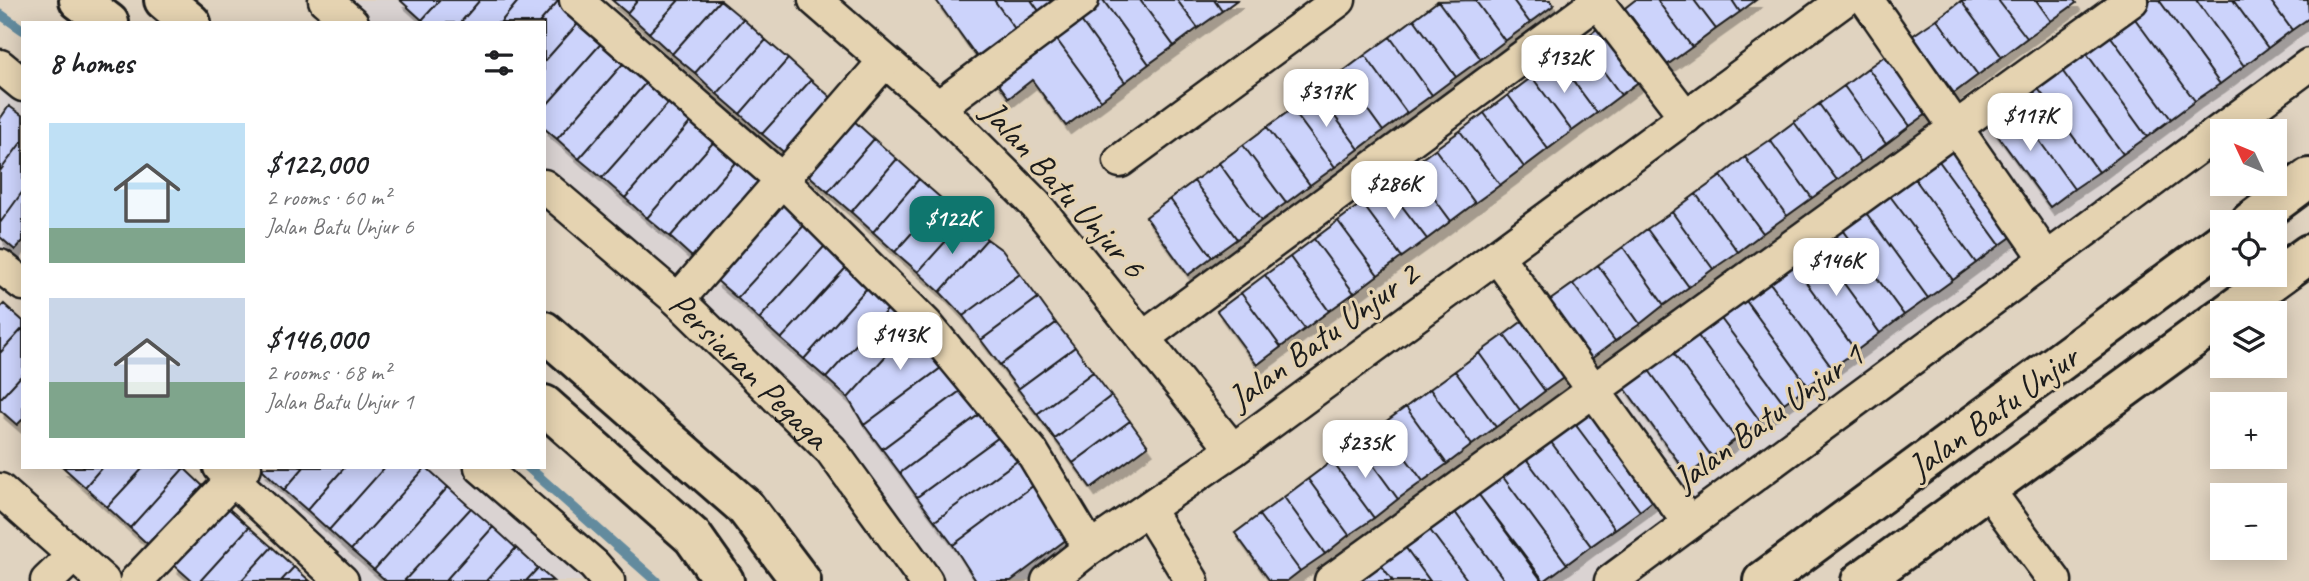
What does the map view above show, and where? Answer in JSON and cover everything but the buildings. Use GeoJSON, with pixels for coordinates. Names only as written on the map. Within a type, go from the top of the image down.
{"type":"FeatureCollection","features":[{"type":"Feature","properties":{"kind":"main road"},"geometry":{"type":"LineString","coordinates":[[79,0],[106,21]]}},
{"type":"Feature","properties":{"kind":"main road"},"geometry":{"type":"LineString","coordinates":[[163,0],[189,21]]}},
{"type":"Feature","properties":{"kind":"main road"},"geometry":{"type":"LineString","coordinates":[[2265,210],[2309,178]]}},
{"type":"Feature","properties":{"kind":"main road","name":"Jalan Batu Unjur"},"geometry":{"type":"LineString","coordinates":[[1763,581],[2210,251]]}},
{"type":"Feature","properties":{"kind":"main road"},"geometry":{"type":"LineString","coordinates":[[2244,301],[2309,254]]}},
{"type":"Feature","properties":{"kind":"main road","name":"Jalan Batu Unjur"},"geometry":{"type":"LineString","coordinates":[[1861,581],[2210,326]]}},
{"type":"Feature","properties":{"kind":"main road"},"geometry":{"type":"LineString","coordinates":[[546,333],[745,507],[801,581]]}},
{"type":"Feature","properties":{"kind":"main road"},"geometry":{"type":"LineString","coordinates":[[546,407],[693,537],[723,581]]}},
{"type":"Feature","properties":{"kind":"street"},"geometry":{"type":"LineString","coordinates":[[325,0],[350,21]]}},
{"type":"Feature","properties":{"kind":"street"},"geometry":{"type":"LineString","coordinates":[[576,0],[781,179],[926,324],[1032,452],[1090,548]]}},
{"type":"Feature","properties":{"kind":"street","name":"Jalan Batu Unjur 6"},"geometry":{"type":"LineString","coordinates":[[815,0],[938,107],[1036,205],[1233,450]]}},
{"type":"Feature","properties":{"kind":"street"},"geometry":{"type":"LineString","coordinates":[[938,107],[1082,0]]}},
{"type":"Feature","properties":{"kind":"street"},"geometry":{"type":"LineString","coordinates":[[1119,161],[1339,0]]}},
{"type":"Feature","properties":{"kind":"street","name":"Jalan Batu Unjur 2"},"geometry":{"type":"LineString","coordinates":[[1048,581],[1090,548],[1233,450],[1844,0]]}},
{"type":"Feature","properties":{"kind":"street"},"geometry":{"type":"LineString","coordinates":[[1867,0],[2047,259]]}},
{"type":"Feature","properties":{"kind":"street"},"geometry":{"type":"LineString","coordinates":[[1331,581],[2132,0]]}},
{"type":"Feature","properties":{"kind":"street"},"geometry":{"type":"LineString","coordinates":[[1143,338],[1598,1],[1686,117]]}},
{"type":"Feature","properties":{"kind":"street"},"geometry":{"type":"LineString","coordinates":[[678,300],[884,62]]}},
{"type":"Feature","properties":{"kind":"street","name":"Jalan Batu Unjur 1"},"geometry":{"type":"LineString","coordinates":[[1611,581],[2309,65]]}},
{"type":"Feature","properties":{"kind":"street"},"geometry":{"type":"LineString","coordinates":[[0,66],[21,83]]}},
{"type":"Feature","properties":{"kind":"street","name":"Persiaran Pegaga"},"geometry":{"type":"LineString","coordinates":[[546,188],[678,300],[831,450],[926,581]]}},
{"type":"Feature","properties":{"kind":"street"},"geometry":{"type":"LineString","coordinates":[[1497,256],[1689,523]]}},
{"type":"Feature","properties":{"kind":"street"},"geometry":{"type":"LineString","coordinates":[[0,266],[21,282]]}},
{"type":"Feature","properties":{"kind":"street"},"geometry":{"type":"LineString","coordinates":[[483,469],[594,565],[608,581]]}},
{"type":"Feature","properties":{"kind":"street"},"geometry":{"type":"LineString","coordinates":[[136,581],[232,472],[342,581]]}},
{"type":"Feature","properties":{"kind":"street"},"geometry":{"type":"LineString","coordinates":[[1987,489],[2049,579]]}},
{"type":"Feature","properties":{"kind":"street"},"geometry":{"type":"LineString","coordinates":[[0,490],[103,581]]}},
{"type":"Feature","properties":{"kind":"street"},"geometry":{"type":"LineString","coordinates":[[1148,510],[1192,581]]}},
{"type":"Feature","properties":{"kind":"street"},"geometry":{"type":"LineString","coordinates":[[47,581],[74,555]]}},
{"type":"Feature","properties":{"kind":"shaded area"},"geometry":{"type":"Polygon","coordinates":[[[341,0],[565,0],[792,199],[1078,543],[1027,581],[943,581],[840,439],[675,280],[546,172],[546,21],[366,21],[341,0]]]}},
{"type":"Feature","properties":{"kind":"shaded area"},"geometry":{"type":"Polygon","coordinates":[[[2143,0],[2309,0],[2309,49],[2215,119],[2210,119],[2210,122],[1591,581],[1346,581],[2143,0]]]}},
{"type":"Feature","properties":{"kind":"shaded area"},"geometry":{"type":"Polygon","coordinates":[[[0,81],[21,98],[21,274],[0,258],[0,81]]]}},
{"type":"Feature","properties":{"kind":"shaded area"},"geometry":{"type":"Polygon","coordinates":[[[235,469],[462,469],[595,581],[356,581],[235,469]]]}},
{"type":"Feature","properties":{"kind":"waterway"},"geometry":{"type":"LineString","coordinates":[[0,14],[21,29]]}},
{"type":"Feature","properties":{"kind":"waterway"},"geometry":{"type":"LineString","coordinates":[[530,469],[656,581]]}}]}
